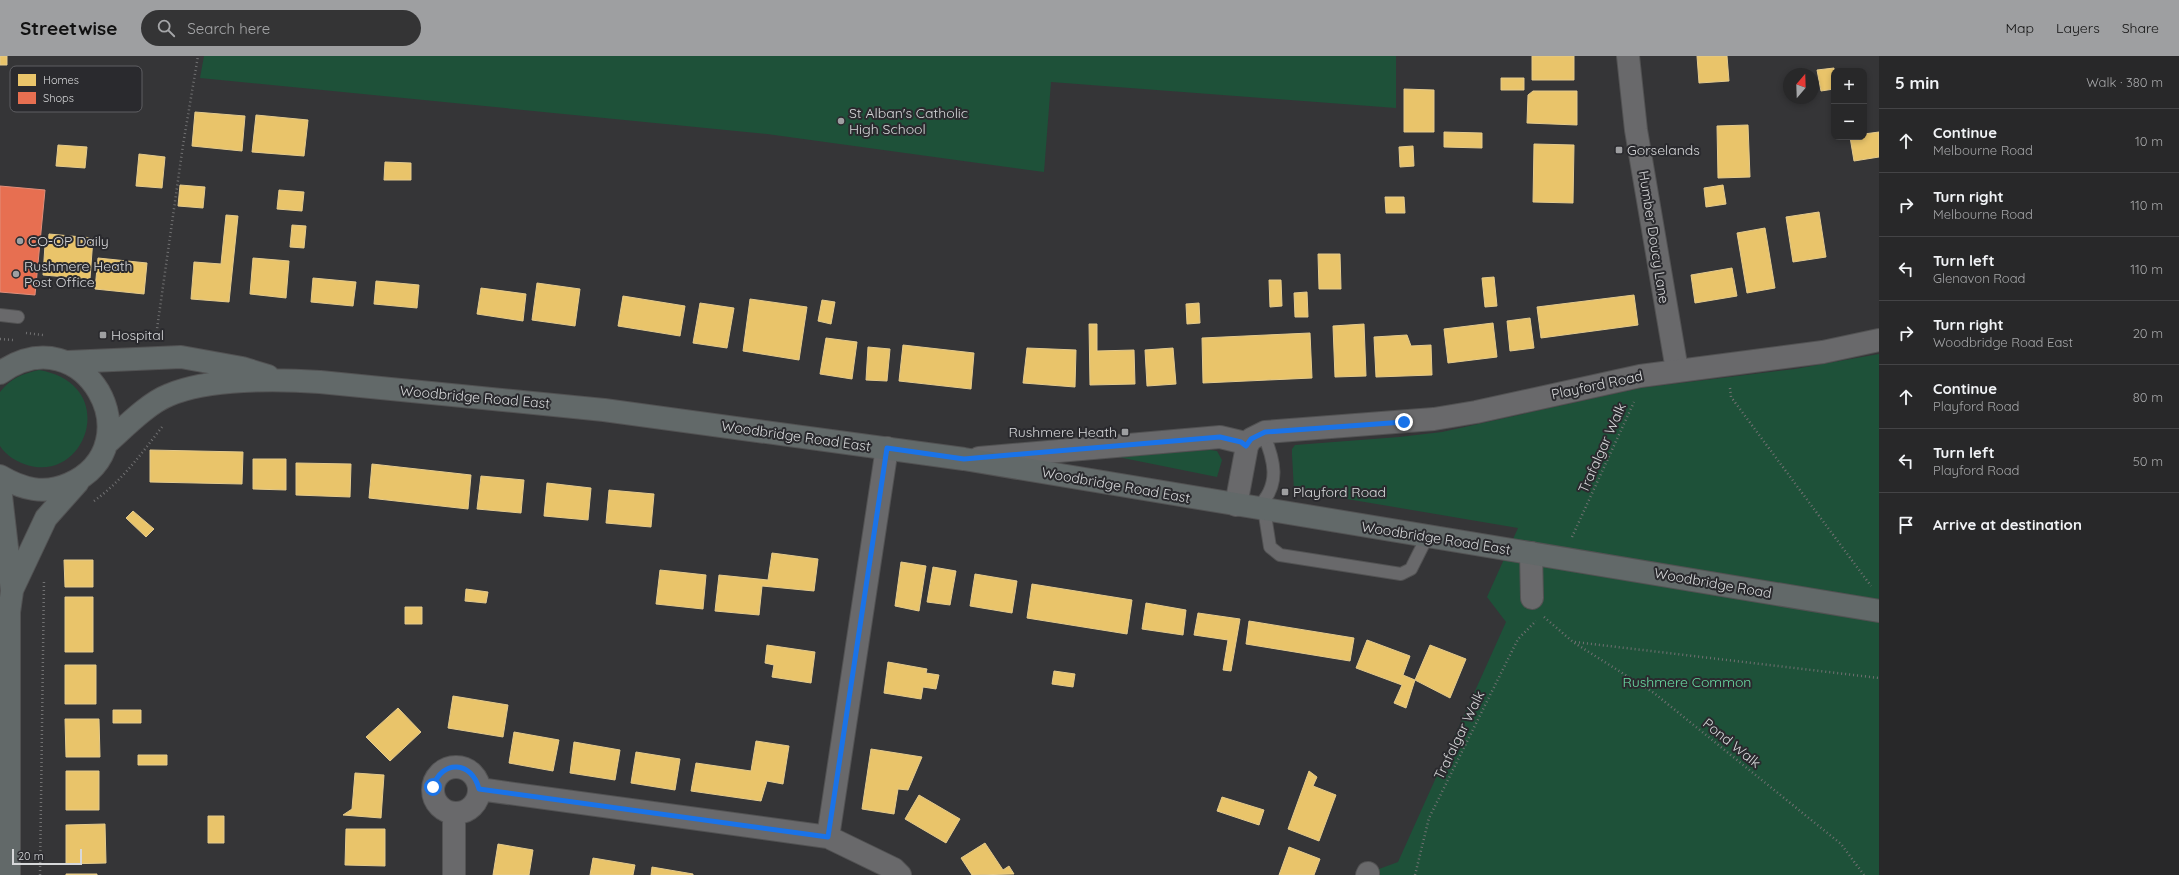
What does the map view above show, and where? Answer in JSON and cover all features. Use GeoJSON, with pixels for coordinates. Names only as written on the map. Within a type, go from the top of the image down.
{"type":"FeatureCollection","features":[{"type":"Feature","properties":{"kind":"main road","name":"Woodbridge Road East"},"geometry":{"type":"LineString","coordinates":[[0,476],[17,486],[38,491],[60,488],[80,479],[96,464],[106,444],[109,422],[105,400],[93,381],[82,369],[56,358],[34,357],[4,366]]}},
{"type":"Feature","properties":{"kind":"main road","name":"Woodbridge Road East"},"geometry":{"type":"LineString","coordinates":[[68,362],[181,357],[242,368],[279,379]]}},
{"type":"Feature","properties":{"kind":"main road","name":"Woodbridge Road East"},"geometry":{"type":"LineString","coordinates":[[106,444],[136,417],[168,395],[197,386],[279,379],[604,410],[887,448],[964,459],[1428,537],[1539,554]]}},
{"type":"Feature","properties":{"kind":"main road"},"geometry":{"type":"LineString","coordinates":[[9,875],[9,612],[12,591],[27,555],[46,518],[80,479]]}},
{"type":"Feature","properties":{"kind":"main road"},"geometry":{"type":"LineString","coordinates":[[0,487],[12,591]]}},
{"type":"Feature","properties":{"kind":"main road","name":"Woodbridge Road"},"geometry":{"type":"LineString","coordinates":[[1539,554],[1879,611]]}},
{"type":"Feature","properties":{"kind":"street","name":"Humber Doucy Lane"},"geometry":{"type":"LineString","coordinates":[[1628,56],[1638,138],[1677,370]]}},
{"type":"Feature","properties":{"kind":"street","name":"Playford Road"},"geometry":{"type":"LineString","coordinates":[[964,459],[1220,437],[1241,442],[1255,439],[1434,419],[1677,370],[1823,352],[1879,340]]}},
{"type":"Feature","properties":{"kind":"street"},"geometry":{"type":"LineString","coordinates":[[1252,507],[1255,439]]}},
{"type":"Feature","properties":{"kind":"street"},"geometry":{"type":"LineString","coordinates":[[828,837],[887,448]]}},
{"type":"Feature","properties":{"kind":"street"},"geometry":{"type":"LineString","coordinates":[[1532,598],[1539,554]]}},
{"type":"Feature","properties":{"kind":"street"},"geometry":{"type":"LineString","coordinates":[[453,767],[468,770],[474,775],[479,789],[475,804],[462,813],[454,813],[447,811],[436,802],[433,787],[440,774],[453,767]]}},
{"type":"Feature","properties":{"kind":"street"},"geometry":{"type":"LineString","coordinates":[[479,789],[828,837],[894,869],[900,875]]}},
{"type":"Feature","properties":{"kind":"street"},"geometry":{"type":"LineString","coordinates":[[454,813],[454,875]]}},
{"type":"Feature","properties":{"kind":"lane"},"geometry":{"type":"LineString","coordinates":[[0,315],[18,317]]}},
{"type":"Feature","properties":{"kind":"lane"},"geometry":{"type":"LineString","coordinates":[[1255,439],[1272,454],[1274,467],[1270,489],[1266,497],[1252,507],[1270,547],[1280,555],[1401,574],[1411,569],[1428,537]]}},
{"type":"Feature","properties":{"kind":"path"},"geometry":{"type":"LineString","coordinates":[[155,343],[183,145],[198,56]]}},
{"type":"Feature","properties":{"kind":"path"},"geometry":{"type":"LineString","coordinates":[[18,317],[26,318],[24,333],[46,335]]}},
{"type":"Feature","properties":{"kind":"path"},"geometry":{"type":"LineString","coordinates":[[1729,363],[1731,397],[1874,590]]}},
{"type":"Feature","properties":{"kind":"path","name":"Trafalgar Walk"},"geometry":{"type":"LineString","coordinates":[[1570,542],[1635,399]]}},
{"type":"Feature","properties":{"kind":"path"},"geometry":{"type":"LineString","coordinates":[[92,502],[110,490],[126,474],[166,423]]}},
{"type":"Feature","properties":{"kind":"path"},"geometry":{"type":"LineString","coordinates":[[40,875],[44,576]]}},
{"type":"Feature","properties":{"kind":"path","name":"Trafalgar Walk"},"geometry":{"type":"LineString","coordinates":[[1415,875],[1429,818],[1518,640],[1535,621],[1543,616],[1573,642]]}},
{"type":"Feature","properties":{"kind":"path"},"geometry":{"type":"LineString","coordinates":[[1573,642],[1879,678]]}},
{"type":"Feature","properties":{"kind":"path","name":"Pond Walk"},"geometry":{"type":"LineString","coordinates":[[1573,642],[1654,693],[1841,844],[1864,875]]}},
{"type":"Feature","properties":{"kind":"green space","name":"St Alban's Catholic High School"},"geometry":{"type":"Polygon","coordinates":[[[204,56],[1396,56],[1396,108],[1051,82],[1044,172],[767,134],[200,78],[204,56]]]}},
{"type":"Feature","properties":{"kind":"green space","name":"Rushmere Common"},"geometry":{"type":"Polygon","coordinates":[[[1879,354],[1879,875],[1367,875],[1368,873],[1398,862],[1506,622],[1487,597],[1518,528],[1294,490],[1292,449],[1295,445],[1442,432],[1641,388],[1795,369],[1879,354]]]}},
{"type":"Feature","properties":{"kind":"green space"},"geometry":{"type":"Polygon","coordinates":[[[39,370],[65,379],[80,394],[87,412],[86,431],[78,448],[64,461],[46,467],[24,464],[8,455],[0,446],[0,392],[8,383],[17,377],[39,370]]]}},
{"type":"Feature","properties":{"kind":"green space"},"geometry":{"type":"Polygon","coordinates":[[[1210,450],[1217,451],[1222,460],[1217,477],[1118,457],[1210,450]]]}},
{"type":"Feature","properties":{"kind":"building: Homes"},"geometry":{"type":"Polygon","coordinates":[[[0,56],[7,56],[7,65],[0,65],[0,56]]]}},
{"type":"Feature","properties":{"kind":"building: Homes"},"geometry":{"type":"Polygon","coordinates":[[[1532,56],[1574,56],[1574,80],[1532,80],[1532,56]]]}},
{"type":"Feature","properties":{"kind":"building: Homes"},"geometry":{"type":"Polygon","coordinates":[[[1697,56],[1727,56],[1729,81],[1699,83],[1697,56]]]}},
{"type":"Feature","properties":{"kind":"building: Homes"},"geometry":{"type":"Polygon","coordinates":[[[1831,68],[1831,89],[1821,91],[1819,70],[1831,68]]]}},
{"type":"Feature","properties":{"kind":"building: Homes"},"geometry":{"type":"Polygon","coordinates":[[[1501,78],[1524,78],[1524,90],[1501,90],[1501,78]]]}},
{"type":"Feature","properties":{"kind":"building: Homes"},"geometry":{"type":"Polygon","coordinates":[[[1404,89],[1434,90],[1434,132],[1404,132],[1404,89]]]}},
{"type":"Feature","properties":{"kind":"building: Homes"},"geometry":{"type":"Polygon","coordinates":[[[1533,91],[1577,91],[1577,125],[1527,123],[1528,95],[1533,91]]]}},
{"type":"Feature","properties":{"kind":"building: Homes"},"geometry":{"type":"Polygon","coordinates":[[[195,112],[245,116],[242,151],[192,146],[195,112]]]}},
{"type":"Feature","properties":{"kind":"building: Homes"},"geometry":{"type":"Polygon","coordinates":[[[256,115],[308,120],[304,156],[252,152],[256,115]]]}},
{"type":"Feature","properties":{"kind":"building: Homes"},"geometry":{"type":"Polygon","coordinates":[[[1748,125],[1750,177],[1718,178],[1717,126],[1748,125]]]}},
{"type":"Feature","properties":{"kind":"building: Homes"},"geometry":{"type":"Polygon","coordinates":[[[1444,132],[1482,133],[1482,148],[1444,147],[1444,132]]]}},
{"type":"Feature","properties":{"kind":"building: Homes"},"geometry":{"type":"Polygon","coordinates":[[[1879,132],[1879,157],[1854,161],[1850,140],[1867,140],[1867,134],[1879,132]]]}},
{"type":"Feature","properties":{"kind":"building: Homes"},"geometry":{"type":"Polygon","coordinates":[[[1534,144],[1574,145],[1573,203],[1533,202],[1534,144]]]}},
{"type":"Feature","properties":{"kind":"building: Homes"},"geometry":{"type":"Polygon","coordinates":[[[58,145],[87,147],[85,168],[56,166],[58,145]]]}},
{"type":"Feature","properties":{"kind":"building: Homes"},"geometry":{"type":"Polygon","coordinates":[[[1413,146],[1414,166],[1400,167],[1399,147],[1413,146]]]}},
{"type":"Feature","properties":{"kind":"building: Homes"},"geometry":{"type":"Polygon","coordinates":[[[139,154],[165,157],[162,188],[136,186],[139,154]]]}},
{"type":"Feature","properties":{"kind":"building: Homes"},"geometry":{"type":"Polygon","coordinates":[[[385,162],[411,163],[411,180],[384,180],[385,162]]]}},
{"type":"Feature","properties":{"kind":"building: Homes"},"geometry":{"type":"Polygon","coordinates":[[[180,185],[205,187],[203,208],[178,206],[180,185]]]}},
{"type":"Feature","properties":{"kind":"building: Homes"},"geometry":{"type":"Polygon","coordinates":[[[1723,185],[1726,204],[1706,207],[1704,188],[1723,185]]]}},
{"type":"Feature","properties":{"kind":"building: Homes"},"geometry":{"type":"Polygon","coordinates":[[[279,190],[304,192],[302,211],[277,209],[279,190]]]}},
{"type":"Feature","properties":{"kind":"building: Homes"},"geometry":{"type":"Polygon","coordinates":[[[1385,197],[1404,197],[1405,213],[1386,213],[1385,197]]]}},
{"type":"Feature","properties":{"kind":"building: Homes"},"geometry":{"type":"Polygon","coordinates":[[[1819,212],[1826,257],[1793,262],[1786,217],[1819,212]]]}},
{"type":"Feature","properties":{"kind":"building: Homes"},"geometry":{"type":"Polygon","coordinates":[[[226,215],[238,216],[229,302],[191,299],[194,262],[221,264],[226,215]]]}},
{"type":"Feature","properties":{"kind":"building: Homes"},"geometry":{"type":"Polygon","coordinates":[[[292,225],[306,226],[304,248],[290,247],[292,225]]]}},
{"type":"Feature","properties":{"kind":"building: Homes"},"geometry":{"type":"Polygon","coordinates":[[[1765,228],[1775,288],[1747,293],[1737,233],[1765,228]]]}},
{"type":"Feature","properties":{"kind":"building: Homes"},"geometry":{"type":"Polygon","coordinates":[[[49,234],[93,238],[90,279],[43,275],[45,245],[48,245],[49,234]]]}},
{"type":"Feature","properties":{"kind":"building: Homes"},"geometry":{"type":"Polygon","coordinates":[[[1318,254],[1340,254],[1341,289],[1319,289],[1318,254]]]}},
{"type":"Feature","properties":{"kind":"building: Homes"},"geometry":{"type":"Polygon","coordinates":[[[98,258],[147,263],[144,294],[95,289],[98,258]]]}},
{"type":"Feature","properties":{"kind":"building: Homes"},"geometry":{"type":"Polygon","coordinates":[[[253,258],[289,261],[286,298],[250,294],[253,258]]]}},
{"type":"Feature","properties":{"kind":"building: Homes"},"geometry":{"type":"Polygon","coordinates":[[[1732,268],[1737,296],[1695,303],[1691,275],[1732,268]]]}},
{"type":"Feature","properties":{"kind":"building: Homes"},"geometry":{"type":"Polygon","coordinates":[[[1494,277],[1497,306],[1485,307],[1482,278],[1494,277]]]}},
{"type":"Feature","properties":{"kind":"building: Homes"},"geometry":{"type":"Polygon","coordinates":[[[313,278],[356,282],[353,306],[311,302],[313,278]]]}},
{"type":"Feature","properties":{"kind":"building: Homes"},"geometry":{"type":"Polygon","coordinates":[[[1269,280],[1281,280],[1282,306],[1270,307],[1269,280]]]}},
{"type":"Feature","properties":{"kind":"building: Homes"},"geometry":{"type":"Polygon","coordinates":[[[376,281],[419,285],[417,308],[374,304],[376,281]]]}},
{"type":"Feature","properties":{"kind":"building: Homes"},"geometry":{"type":"Polygon","coordinates":[[[537,283],[580,289],[575,326],[532,320],[537,283]]]}},
{"type":"Feature","properties":{"kind":"building: Homes"},"geometry":{"type":"Polygon","coordinates":[[[481,288],[526,294],[523,321],[477,314],[481,288]]]}},
{"type":"Feature","properties":{"kind":"building: Homes"},"geometry":{"type":"Polygon","coordinates":[[[1307,292],[1308,317],[1295,317],[1294,293],[1307,292]]]}},
{"type":"Feature","properties":{"kind":"building: Homes"},"geometry":{"type":"Polygon","coordinates":[[[1634,295],[1638,325],[1541,338],[1537,307],[1634,295]]]}},
{"type":"Feature","properties":{"kind":"building: Homes"},"geometry":{"type":"Polygon","coordinates":[[[623,296],[685,306],[680,336],[618,326],[623,296]]]}},
{"type":"Feature","properties":{"kind":"building: Homes"},"geometry":{"type":"Polygon","coordinates":[[[750,299],[807,307],[799,360],[743,351],[750,299]]]}},
{"type":"Feature","properties":{"kind":"building: Homes"},"geometry":{"type":"Polygon","coordinates":[[[822,300],[835,302],[831,324],[818,321],[822,300]]]}},
{"type":"Feature","properties":{"kind":"building: Homes"},"geometry":{"type":"Polygon","coordinates":[[[700,303],[734,308],[727,348],[693,343],[700,303]]]}},
{"type":"Feature","properties":{"kind":"building: Homes"},"geometry":{"type":"Polygon","coordinates":[[[1199,303],[1200,323],[1187,324],[1186,304],[1199,303]]]}},
{"type":"Feature","properties":{"kind":"building: Homes"},"geometry":{"type":"Polygon","coordinates":[[[1530,318],[1534,348],[1510,351],[1507,321],[1530,318]]]}},
{"type":"Feature","properties":{"kind":"building: Homes"},"geometry":{"type":"Polygon","coordinates":[[[1493,323],[1497,357],[1448,363],[1444,329],[1493,323]]]}},
{"type":"Feature","properties":{"kind":"building: Homes"},"geometry":{"type":"Polygon","coordinates":[[[1089,324],[1097,324],[1097,351],[1134,350],[1135,384],[1090,385],[1089,324]]]}},
{"type":"Feature","properties":{"kind":"building: Homes"},"geometry":{"type":"Polygon","coordinates":[[[1364,324],[1366,376],[1335,377],[1333,326],[1364,324]]]}},
{"type":"Feature","properties":{"kind":"building: Homes"},"geometry":{"type":"Polygon","coordinates":[[[1310,333],[1312,378],[1203,383],[1202,338],[1310,333]]]}},
{"type":"Feature","properties":{"kind":"building: Homes"},"geometry":{"type":"Polygon","coordinates":[[[1407,335],[1411,346],[1431,345],[1432,375],[1376,377],[1374,337],[1407,335]]]}},
{"type":"Feature","properties":{"kind":"building: Homes"},"geometry":{"type":"Polygon","coordinates":[[[826,338],[857,342],[852,379],[820,374],[826,338]]]}},
{"type":"Feature","properties":{"kind":"building: Homes"},"geometry":{"type":"Polygon","coordinates":[[[903,345],[974,353],[971,389],[899,381],[903,345]]]}},
{"type":"Feature","properties":{"kind":"building: Homes"},"geometry":{"type":"Polygon","coordinates":[[[868,347],[890,349],[887,381],[866,380],[868,347]]]}},
{"type":"Feature","properties":{"kind":"building: Homes"},"geometry":{"type":"Polygon","coordinates":[[[1027,348],[1076,350],[1075,387],[1023,383],[1027,348]]]}},
{"type":"Feature","properties":{"kind":"building: Homes"},"geometry":{"type":"Polygon","coordinates":[[[1173,348],[1176,384],[1147,386],[1145,350],[1173,348]]]}},
{"type":"Feature","properties":{"kind":"building: Homes"},"geometry":{"type":"Polygon","coordinates":[[[150,450],[243,452],[242,484],[150,482],[150,450]]]}},
{"type":"Feature","properties":{"kind":"building: Homes"},"geometry":{"type":"Polygon","coordinates":[[[253,459],[286,459],[286,490],[253,489],[253,459]]]}},
{"type":"Feature","properties":{"kind":"building: Homes"},"geometry":{"type":"Polygon","coordinates":[[[296,463],[351,464],[350,497],[296,495],[296,463]]]}},
{"type":"Feature","properties":{"kind":"building: Homes"},"geometry":{"type":"Polygon","coordinates":[[[372,464],[471,475],[468,509],[369,498],[372,464]]]}},
{"type":"Feature","properties":{"kind":"building: Homes"},"geometry":{"type":"Polygon","coordinates":[[[481,476],[524,480],[521,513],[477,509],[481,476]]]}},
{"type":"Feature","properties":{"kind":"building: Homes"},"geometry":{"type":"Polygon","coordinates":[[[547,483],[591,488],[588,520],[544,516],[547,483]]]}},
{"type":"Feature","properties":{"kind":"building: Homes"},"geometry":{"type":"Polygon","coordinates":[[[609,490],[654,494],[651,527],[606,523],[609,490]]]}},
{"type":"Feature","properties":{"kind":"building: Homes"},"geometry":{"type":"Polygon","coordinates":[[[133,511],[154,529],[146,537],[126,518],[133,511]]]}},
{"type":"Feature","properties":{"kind":"building: Homes"},"geometry":{"type":"Polygon","coordinates":[[[772,553],[818,559],[814,591],[762,586],[759,615],[715,611],[719,575],[768,580],[772,553]]]}},
{"type":"Feature","properties":{"kind":"building: Homes"},"geometry":{"type":"Polygon","coordinates":[[[64,560],[93,560],[93,587],[65,587],[64,560]]]}},
{"type":"Feature","properties":{"kind":"building: Homes"},"geometry":{"type":"Polygon","coordinates":[[[901,562],[926,566],[919,611],[895,606],[901,562]]]}},
{"type":"Feature","properties":{"kind":"building: Homes"},"geometry":{"type":"Polygon","coordinates":[[[933,567],[956,571],[950,605],[927,602],[933,567]]]}},
{"type":"Feature","properties":{"kind":"building: Homes"},"geometry":{"type":"Polygon","coordinates":[[[660,570],[706,575],[703,609],[656,604],[660,570]]]}},
{"type":"Feature","properties":{"kind":"building: Homes"},"geometry":{"type":"Polygon","coordinates":[[[975,574],[1017,581],[1012,613],[970,606],[975,574]]]}},
{"type":"Feature","properties":{"kind":"building: Homes"},"geometry":{"type":"Polygon","coordinates":[[[1032,584],[1132,600],[1127,634],[1027,618],[1032,584]]]}},
{"type":"Feature","properties":{"kind":"building: Homes"},"geometry":{"type":"Polygon","coordinates":[[[466,589],[488,592],[486,603],[465,601],[466,589]]]}},
{"type":"Feature","properties":{"kind":"building: Homes"},"geometry":{"type":"Polygon","coordinates":[[[65,597],[93,597],[93,652],[65,652],[65,597]]]}},
{"type":"Feature","properties":{"kind":"building: Homes"},"geometry":{"type":"Polygon","coordinates":[[[1146,603],[1186,610],[1183,635],[1142,629],[1146,603]]]}},
{"type":"Feature","properties":{"kind":"building: Homes"},"geometry":{"type":"Polygon","coordinates":[[[405,607],[422,607],[422,624],[405,624],[405,607]]]}},
{"type":"Feature","properties":{"kind":"building: Homes"},"geometry":{"type":"Polygon","coordinates":[[[1198,613],[1240,619],[1231,671],[1223,670],[1228,640],[1194,635],[1198,613]]]}},
{"type":"Feature","properties":{"kind":"building: Homes"},"geometry":{"type":"Polygon","coordinates":[[[1249,621],[1354,638],[1350,661],[1246,644],[1249,621]]]}},
{"type":"Feature","properties":{"kind":"building: Homes"},"geometry":{"type":"Polygon","coordinates":[[[1367,640],[1410,656],[1403,675],[1415,680],[1406,708],[1394,703],[1402,685],[1356,668],[1367,640]]]}},
{"type":"Feature","properties":{"kind":"building: Homes"},"geometry":{"type":"Polygon","coordinates":[[[767,645],[815,652],[811,683],[772,677],[774,665],[765,663],[767,645]]]}},
{"type":"Feature","properties":{"kind":"building: Homes"},"geometry":{"type":"Polygon","coordinates":[[[1430,645],[1466,659],[1450,698],[1415,680],[1430,645]]]}},
{"type":"Feature","properties":{"kind":"building: Homes"},"geometry":{"type":"Polygon","coordinates":[[[888,662],[927,669],[926,673],[939,675],[936,689],[923,687],[921,699],[884,693],[888,662]]]}},
{"type":"Feature","properties":{"kind":"building: Homes"},"geometry":{"type":"Polygon","coordinates":[[[65,665],[96,665],[96,704],[65,704],[65,665]]]}},
{"type":"Feature","properties":{"kind":"building: Homes"},"geometry":{"type":"Polygon","coordinates":[[[1054,671],[1075,674],[1073,687],[1052,684],[1054,671]]]}},
{"type":"Feature","properties":{"kind":"building: Homes"},"geometry":{"type":"Polygon","coordinates":[[[453,696],[508,705],[503,737],[448,728],[453,696]]]}},
{"type":"Feature","properties":{"kind":"building: Homes"},"geometry":{"type":"Polygon","coordinates":[[[398,708],[421,732],[390,761],[366,737],[398,708]]]}},
{"type":"Feature","properties":{"kind":"building: Homes"},"geometry":{"type":"Polygon","coordinates":[[[113,710],[141,710],[141,723],[113,723],[113,710]]]}},
{"type":"Feature","properties":{"kind":"building: Homes"},"geometry":{"type":"Polygon","coordinates":[[[65,719],[99,719],[100,757],[66,757],[65,719]]]}},
{"type":"Feature","properties":{"kind":"building: Homes"},"geometry":{"type":"Polygon","coordinates":[[[514,732],[559,740],[553,771],[509,763],[514,732]]]}},
{"type":"Feature","properties":{"kind":"building: Homes"},"geometry":{"type":"Polygon","coordinates":[[[756,741],[789,746],[783,784],[767,781],[761,801],[691,791],[696,763],[751,771],[756,741]]]}},
{"type":"Feature","properties":{"kind":"building: Homes"},"geometry":{"type":"Polygon","coordinates":[[[574,742],[620,750],[615,780],[570,773],[574,742]]]}},
{"type":"Feature","properties":{"kind":"building: Homes"},"geometry":{"type":"Polygon","coordinates":[[[871,749],[922,757],[908,790],[898,789],[894,814],[862,809],[871,749]]]}},
{"type":"Feature","properties":{"kind":"building: Homes"},"geometry":{"type":"Polygon","coordinates":[[[636,752],[680,759],[675,790],[631,783],[636,752]]]}},
{"type":"Feature","properties":{"kind":"building: Homes"},"geometry":{"type":"Polygon","coordinates":[[[138,755],[167,755],[167,765],[138,765],[138,755]]]}},
{"type":"Feature","properties":{"kind":"building: Homes"},"geometry":{"type":"Polygon","coordinates":[[[66,771],[99,771],[99,810],[66,810],[66,771]]]}},
{"type":"Feature","properties":{"kind":"building: Homes"},"geometry":{"type":"Polygon","coordinates":[[[1309,771],[1317,777],[1313,786],[1336,795],[1319,841],[1288,829],[1309,771]]]}},
{"type":"Feature","properties":{"kind":"building: Homes"},"geometry":{"type":"Polygon","coordinates":[[[355,773],[384,775],[381,818],[343,815],[352,809],[355,773]]]}},
{"type":"Feature","properties":{"kind":"building: Homes"},"geometry":{"type":"Polygon","coordinates":[[[919,795],[960,819],[946,843],[905,819],[919,795]]]}},
{"type":"Feature","properties":{"kind":"building: Homes"},"geometry":{"type":"Polygon","coordinates":[[[1222,797],[1264,810],[1259,825],[1217,811],[1222,797]]]}},
{"type":"Feature","properties":{"kind":"building: Homes"},"geometry":{"type":"Polygon","coordinates":[[[208,816],[224,816],[224,843],[208,843],[208,816]]]}},
{"type":"Feature","properties":{"kind":"building: Homes"},"geometry":{"type":"Polygon","coordinates":[[[105,824],[106,863],[66,864],[66,825],[105,824]]]}},
{"type":"Feature","properties":{"kind":"building: Homes"},"geometry":{"type":"Polygon","coordinates":[[[346,829],[385,829],[385,866],[345,865],[346,829]]]}},
{"type":"Feature","properties":{"kind":"building: Homes"},"geometry":{"type":"Polygon","coordinates":[[[985,843],[1003,870],[1009,866],[1014,874],[972,875],[961,858],[985,843]]]}},
{"type":"Feature","properties":{"kind":"building: Homes"},"geometry":{"type":"Polygon","coordinates":[[[498,844],[533,850],[529,875],[493,875],[498,844]]]}},
{"type":"Feature","properties":{"kind":"building: Homes"},"geometry":{"type":"Polygon","coordinates":[[[1289,847],[1320,859],[1314,875],[1279,875],[1289,847]]]}},
{"type":"Feature","properties":{"kind":"building: Homes"},"geometry":{"type":"Polygon","coordinates":[[[593,858],[635,865],[633,875],[590,875],[593,858]]]}},
{"type":"Feature","properties":{"kind":"building: Homes"},"geometry":{"type":"Polygon","coordinates":[[[652,867],[693,874],[693,875],[651,875],[652,867]]]}},
{"type":"Feature","properties":{"kind":"building: Homes"},"geometry":{"type":"Polygon","coordinates":[[[97,874],[97,875],[66,875],[97,874]]]}},
{"type":"Feature","properties":{"kind":"building: Shops","name":"CO-OP Daily"},"geometry":{"type":"Polygon","coordinates":[[[0,186],[45,190],[35,295],[0,292],[0,186]]]}},
{"type":"Feature","properties":{"kind":"place","name":"St Alban's Catholic High School"},"geometry":{"type":"Point","coordinates":[841,121]}},
{"type":"Feature","properties":{"kind":"place","name":"Gorselands"},"geometry":{"type":"Point","coordinates":[1619,150]}},
{"type":"Feature","properties":{"kind":"place","name":"CO-OP Daily"},"geometry":{"type":"Point","coordinates":[20,241]}},
{"type":"Feature","properties":{"kind":"place","name":"Rushmere Heath Post Office"},"geometry":{"type":"Point","coordinates":[16,274]}},
{"type":"Feature","properties":{"kind":"place","name":"Hospital"},"geometry":{"type":"Point","coordinates":[103,335]}},
{"type":"Feature","properties":{"kind":"place","name":"Rushmere Heath"},"geometry":{"type":"Point","coordinates":[1125,432]}},
{"type":"Feature","properties":{"kind":"place","name":"Playford Road"},"geometry":{"type":"Point","coordinates":[1285,492]}},
{"type":"Feature","properties":{"kind":"route"},"geometry":{"type":"LineString","coordinates":[[433,787],[440,774],[446,769],[453,767],[461,768],[468,770],[474,775],[478,782],[479,789],[828,837],[887,448],[964,459],[1220,437],[1230,438],[1241,442],[1246,446],[1257,434],[1265,432],[1404,422]]}}]}
